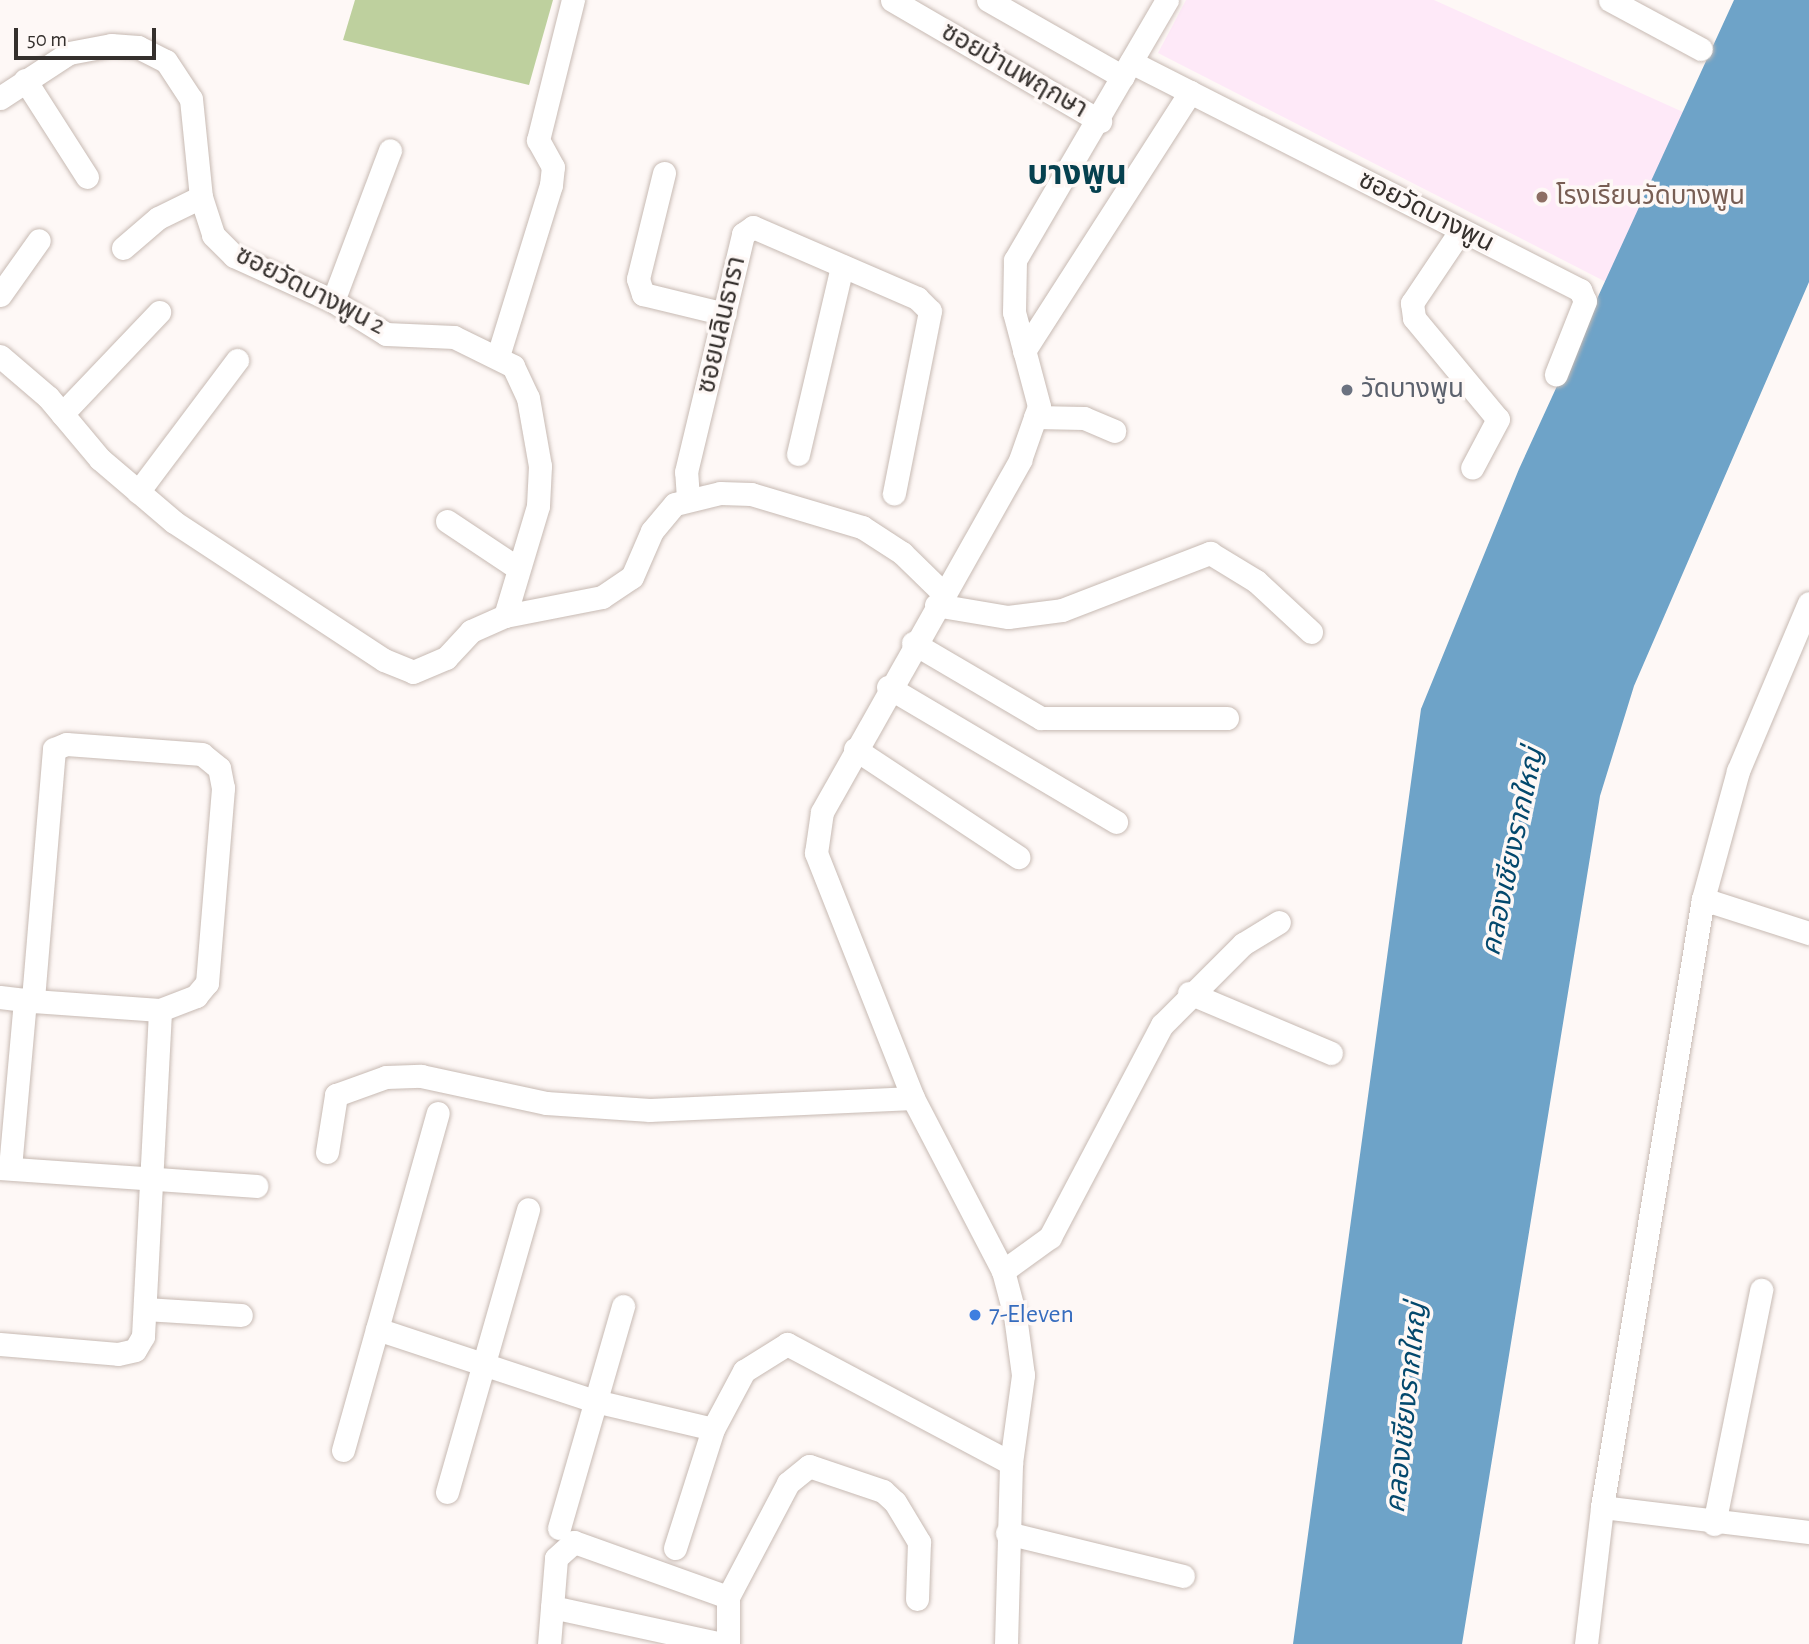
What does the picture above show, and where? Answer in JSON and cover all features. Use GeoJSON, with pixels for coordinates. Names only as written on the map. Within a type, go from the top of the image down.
{"type":"FeatureCollection","features":[{"type":"Feature","properties":{"kind":"street"},"geometry":{"type":"LineString","coordinates":[[499,356],[551,185],[553,167],[538,140],[573,0]]}},
{"type":"Feature","properties":{"kind":"street","name":"ซอยบ้านพฤกษา"},"geometry":{"type":"LineString","coordinates":[[892,0],[1100,121]]}},
{"type":"Feature","properties":{"kind":"street","name":"ซอยวัดบางพูน"},"geometry":{"type":"LineString","coordinates":[[988,0],[1127,70],[1190,92],[1584,295],[1556,374]]}},
{"type":"Feature","properties":{"kind":"street"},"geometry":{"type":"LineString","coordinates":[[1006,1644],[1007,1533],[1023,1375],[1003,1271],[913,1098],[816,853],[822,811],[888,687],[1020,460],[1039,406],[1014,312],[1015,260],[1100,121],[1167,0]]}},
{"type":"Feature","properties":{"kind":"street"},"geometry":{"type":"LineString","coordinates":[[1610,0],[1701,49]]}},
{"type":"Feature","properties":{"kind":"street","name":"ซอยวัดบางพูน 2"},"geometry":{"type":"LineString","coordinates":[[0,98],[27,84],[69,53],[111,45],[138,47],[166,61],[191,99],[194,200],[212,235],[234,256],[333,301],[386,334],[454,337],[499,356],[513,366],[528,398],[540,466],[538,506],[516,567],[505,616]]}},
{"type":"Feature","properties":{"kind":"street"},"geometry":{"type":"LineString","coordinates":[[27,84],[44,118],[87,177]]}},
{"type":"Feature","properties":{"kind":"street"},"geometry":{"type":"LineString","coordinates":[[1024,351],[1190,92]]}},
{"type":"Feature","properties":{"kind":"street"},"geometry":{"type":"LineString","coordinates":[[333,301],[390,150]]}},
{"type":"Feature","properties":{"kind":"street"},"geometry":{"type":"LineString","coordinates":[[664,173],[638,279],[643,294],[725,314]]}},
{"type":"Feature","properties":{"kind":"street"},"geometry":{"type":"LineString","coordinates":[[123,248],[158,218],[194,200]]}},
{"type":"Feature","properties":{"kind":"street","name":"ซอยนลินธารา"},"geometry":{"type":"LineString","coordinates":[[688,498],[686,472],[743,233],[752,227],[917,298],[930,311],[894,493]]}},
{"type":"Feature","properties":{"kind":"street"},"geometry":{"type":"LineString","coordinates":[[1461,230],[1412,303],[1414,318],[1499,419],[1472,468]]}},
{"type":"Feature","properties":{"kind":"street"},"geometry":{"type":"LineString","coordinates":[[0,295],[38,240]]}},
{"type":"Feature","properties":{"kind":"street"},"geometry":{"type":"LineString","coordinates":[[798,454],[842,266]]}},
{"type":"Feature","properties":{"kind":"street"},"geometry":{"type":"LineString","coordinates":[[62,414],[159,312]]}},
{"type":"Feature","properties":{"kind":"street"},"geometry":{"type":"LineString","coordinates":[[0,356],[62,414],[138,492],[287,597],[412,672],[446,658],[471,631],[505,616],[559,609],[612,590],[632,577],[652,531],[688,498],[751,494],[862,527],[902,553],[939,599],[1008,617],[1062,610],[1210,553],[1256,581],[1311,632]]}},
{"type":"Feature","properties":{"kind":"street"},"geometry":{"type":"LineString","coordinates":[[138,492],[237,360]]}},
{"type":"Feature","properties":{"kind":"street"},"geometry":{"type":"LineString","coordinates":[[1035,417],[1084,418],[1114,431]]}},
{"type":"Feature","properties":{"kind":"street"},"geometry":{"type":"LineString","coordinates":[[447,521],[516,567]]}},
{"type":"Feature","properties":{"kind":"street"},"geometry":{"type":"LineString","coordinates":[[1586,1644],[1602,1507],[1703,899],[1738,771],[1809,603]]}},
{"type":"Feature","properties":{"kind":"street"},"geometry":{"type":"LineString","coordinates":[[913,643],[1041,718],[1227,718]]}},
{"type":"Feature","properties":{"kind":"street"},"geometry":{"type":"LineString","coordinates":[[888,687],[1116,822]]}},
{"type":"Feature","properties":{"kind":"street"},"geometry":{"type":"LineString","coordinates":[[0,997],[29,1000],[160,1010],[188,1000],[207,983],[223,788],[219,768],[202,754],[66,744],[54,749],[29,1000],[5,1168],[256,1186]]}},
{"type":"Feature","properties":{"kind":"street"},"geometry":{"type":"LineString","coordinates":[[855,749],[1018,857]]}},
{"type":"Feature","properties":{"kind":"street"},"geometry":{"type":"LineString","coordinates":[[1703,899],[1809,933]]}},
{"type":"Feature","properties":{"kind":"street"},"geometry":{"type":"LineString","coordinates":[[1003,1271],[1050,1237],[1136,1066],[1189,993],[1243,944],[1279,922]]}},
{"type":"Feature","properties":{"kind":"street"},"geometry":{"type":"LineString","coordinates":[[1189,993],[1331,1052]]}},
{"type":"Feature","properties":{"kind":"street"},"geometry":{"type":"LineString","coordinates":[[0,1344],[118,1354],[135,1350],[145,1309],[160,1010]]}},
{"type":"Feature","properties":{"kind":"street"},"geometry":{"type":"LineString","coordinates":[[327,1152],[336,1095],[386,1077],[421,1076],[546,1102],[650,1110],[913,1098]]}},
{"type":"Feature","properties":{"kind":"street"},"geometry":{"type":"LineString","coordinates":[[343,1450],[438,1113]]}},
{"type":"Feature","properties":{"kind":"street"},"geometry":{"type":"LineString","coordinates":[[447,1492],[528,1209]]}},
{"type":"Feature","properties":{"kind":"street"},"geometry":{"type":"LineString","coordinates":[[1714,1524],[1761,1290]]}},
{"type":"Feature","properties":{"kind":"street"},"geometry":{"type":"LineString","coordinates":[[559,1528],[623,1306]]}},
{"type":"Feature","properties":{"kind":"street"},"geometry":{"type":"LineString","coordinates":[[145,1309],[241,1315]]}},
{"type":"Feature","properties":{"kind":"street"},"geometry":{"type":"LineString","coordinates":[[377,1329],[595,1401],[713,1429]]}},
{"type":"Feature","properties":{"kind":"street"},"geometry":{"type":"LineString","coordinates":[[675,1548],[713,1429],[744,1371],[787,1344],[1012,1463]]}},
{"type":"Feature","properties":{"kind":"street"},"geometry":{"type":"LineString","coordinates":[[728,1644],[728,1597],[788,1483],[809,1466],[883,1491],[895,1502],[919,1542],[917,1599]]}},
{"type":"Feature","properties":{"kind":"street"},"geometry":{"type":"LineString","coordinates":[[1602,1507],[1714,1524],[1809,1532]]}},
{"type":"Feature","properties":{"kind":"street"},"geometry":{"type":"LineString","coordinates":[[1007,1533],[1182,1576]]}},
{"type":"Feature","properties":{"kind":"street"},"geometry":{"type":"LineString","coordinates":[[549,1644],[556,1558],[574,1542],[728,1597]]}},
{"type":"Feature","properties":{"kind":"street"},"geometry":{"type":"LineString","coordinates":[[552,1607],[721,1644]]}},
{"type":"Feature","properties":{"kind":"shaded area","name":"โรงเรียนวัดบางพูน"},"geometry":{"type":"Polygon","coordinates":[[[1186,0],[1434,0],[1683,112],[1606,282],[1158,53],[1186,0]]]}},
{"type":"Feature","properties":{"kind":"green space"},"geometry":{"type":"Polygon","coordinates":[[[355,0],[553,0],[529,85],[343,40],[355,0]]]}},
{"type":"Feature","properties":{"kind":"water","name":"คลองเชียงรากใหญ่"},"geometry":{"type":"Polygon","coordinates":[[[1734,0],[1809,0],[1809,282],[1634,686],[1600,796],[1462,1644],[1293,1644],[1421,709],[1519,469],[1734,0]]]}},
{"type":"Feature","properties":{"kind":"place","name":"โรงเรียนวัดบางพูน"},"geometry":{"type":"Point","coordinates":[1542,197]}},
{"type":"Feature","properties":{"kind":"place","name":"วัดบางพูน"},"geometry":{"type":"Point","coordinates":[1347,390]}},
{"type":"Feature","properties":{"kind":"place","name":"7-Eleven"},"geometry":{"type":"Point","coordinates":[975,1315]}},
{"type":"Feature","properties":{"kind":"district","name":"บางพูน"},"geometry":{"type":"Point","coordinates":[1077,175]}}]}
